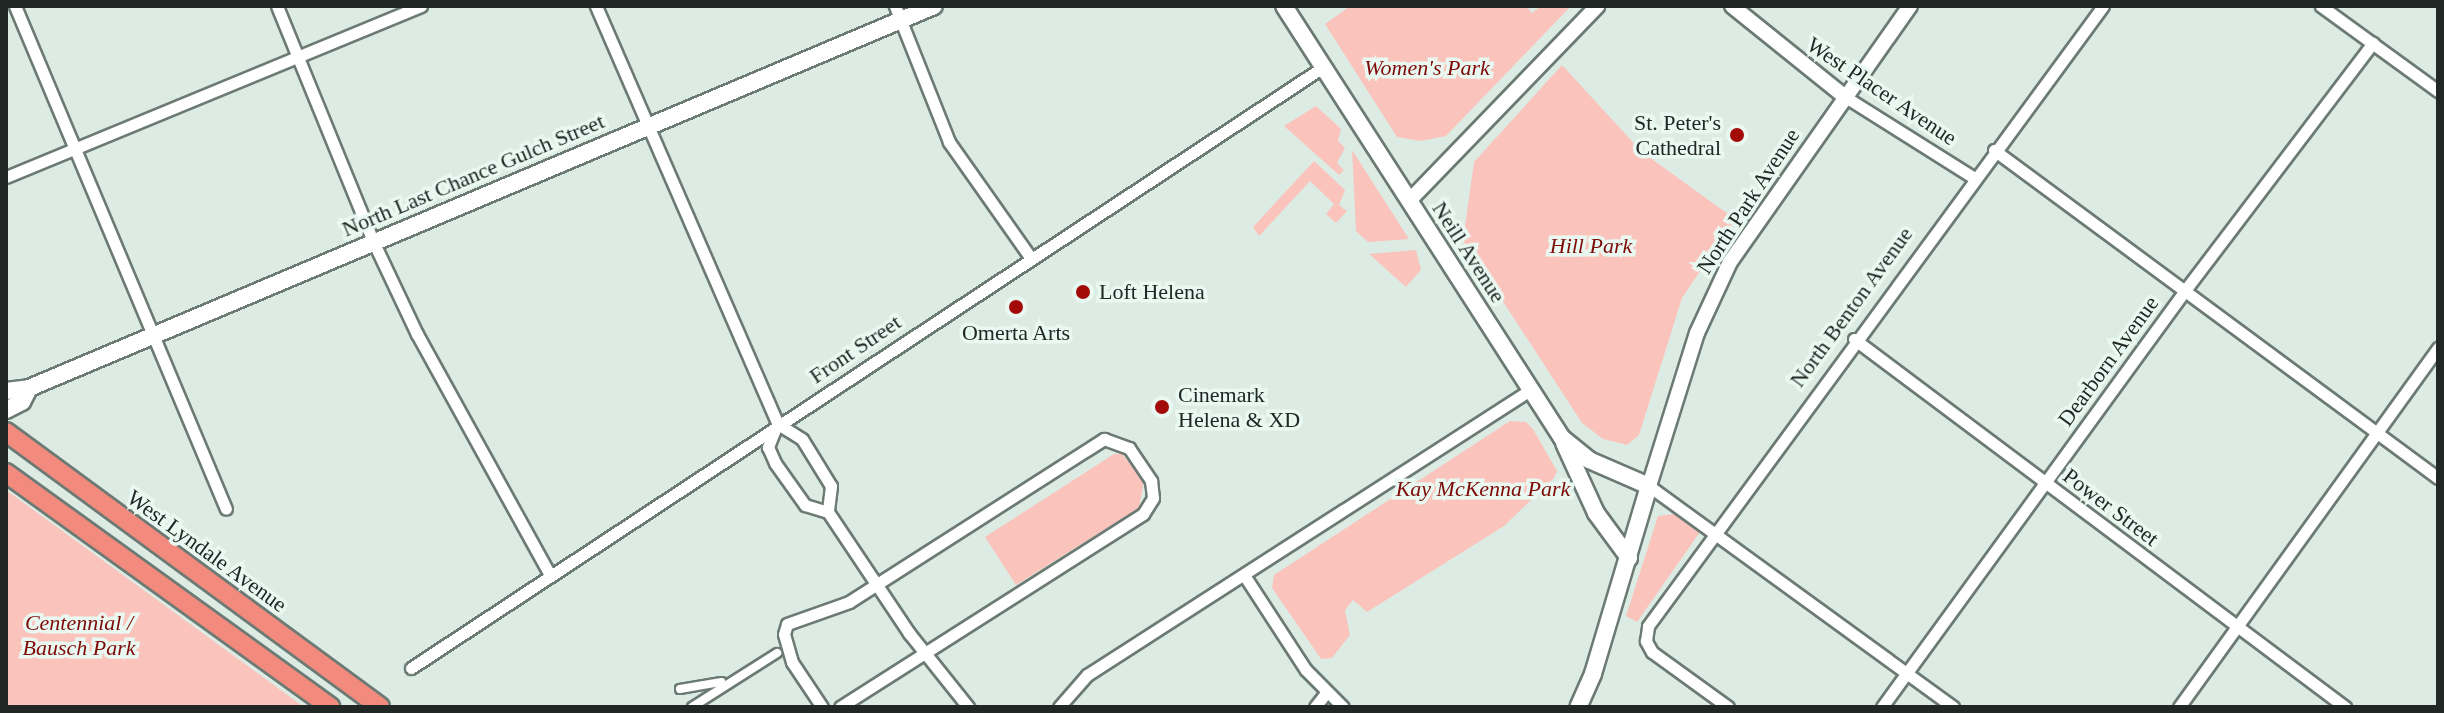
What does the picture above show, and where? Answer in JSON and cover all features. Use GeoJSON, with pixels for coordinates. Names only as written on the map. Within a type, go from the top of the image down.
{"type":"FeatureCollection","features":[{"type":"Feature","properties":{"kind":"highway","name":"West Lyndale Avenue"},"geometry":{"type":"LineString","coordinates":[[6,432],[380,707]]}},
{"type":"Feature","properties":{"kind":"highway"},"geometry":{"type":"LineString","coordinates":[[6,473],[331,707]]}},
{"type":"Feature","properties":{"kind":"main road","name":"North Last Chance Gulch Street"},"geometry":{"type":"LineString","coordinates":[[6,391],[29,388],[646,126],[898,13],[934,6]]}},
{"type":"Feature","properties":{"kind":"main road","name":"Neill Avenue"},"geometry":{"type":"LineString","coordinates":[[1284,6],[1562,438],[1589,460],[1649,486]]}},
{"type":"Feature","properties":{"kind":"main road","name":"North Last Chance Gulch Street"},"geometry":{"type":"LineString","coordinates":[[6,410],[22,402],[29,388]]}},
{"type":"Feature","properties":{"kind":"main road"},"geometry":{"type":"LineString","coordinates":[[1562,438],[1590,502],[1629,558],[1578,707]]}},
{"type":"Feature","properties":{"kind":"main road","name":"North Park Avenue"},"geometry":{"type":"LineString","coordinates":[[1629,558],[1649,486]]}},
{"type":"Feature","properties":{"kind":"street"},"geometry":{"type":"LineString","coordinates":[[15,6],[155,332],[226,509]]}},
{"type":"Feature","properties":{"kind":"street"},"geometry":{"type":"LineString","coordinates":[[277,6],[373,241],[417,334],[550,575]]}},
{"type":"Feature","properties":{"kind":"street"},"geometry":{"type":"LineString","coordinates":[[6,177],[421,6]]}},
{"type":"Feature","properties":{"kind":"street"},"geometry":{"type":"LineString","coordinates":[[596,6],[778,424]]}},
{"type":"Feature","properties":{"kind":"street"},"geometry":{"type":"LineString","coordinates":[[1409,201],[1597,6]]}},
{"type":"Feature","properties":{"kind":"street","name":"West Placer Avenue"},"geometry":{"type":"LineString","coordinates":[[1732,6],[1844,96],[1974,178]]}},
{"type":"Feature","properties":{"kind":"street","name":"North Park Avenue"},"geometry":{"type":"LineString","coordinates":[[1649,486],[1697,333],[1730,262],[1910,6]]}},
{"type":"Feature","properties":{"kind":"street","name":"North Benton Avenue"},"geometry":{"type":"LineString","coordinates":[[1728,707],[1652,652],[1646,641],[1648,626],[1854,339],[2103,6]]}},
{"type":"Feature","properties":{"kind":"street"},"geometry":{"type":"LineString","coordinates":[[2321,6],[2438,91]]}},
{"type":"Feature","properties":{"kind":"street"},"geometry":{"type":"LineString","coordinates":[[898,13],[949,142],[1030,257]]}},
{"type":"Feature","properties":{"kind":"street","name":"Dearborn Avenue"},"geometry":{"type":"LineString","coordinates":[[1882,707],[2186,289],[2373,43]]}},
{"type":"Feature","properties":{"kind":"street","name":"Front Street"},"geometry":{"type":"LineString","coordinates":[[411,668],[1030,257],[1323,67]]}},
{"type":"Feature","properties":{"kind":"street"},"geometry":{"type":"LineString","coordinates":[[1994,150],[2438,478]]}},
{"type":"Feature","properties":{"kind":"street","name":"Power Street"},"geometry":{"type":"LineString","coordinates":[[1854,339],[2345,707]]}},
{"type":"Feature","properties":{"kind":"street"},"geometry":{"type":"LineString","coordinates":[[2179,707],[2438,348]]}},
{"type":"Feature","properties":{"kind":"street"},"geometry":{"type":"LineString","coordinates":[[1059,707],[1087,675],[1530,390]]}},
{"type":"Feature","properties":{"kind":"street"},"geometry":{"type":"LineString","coordinates":[[778,424],[768,443],[775,463],[805,505],[828,512],[924,653],[968,707]]}},
{"type":"Feature","properties":{"kind":"street"},"geometry":{"type":"LineString","coordinates":[[778,424],[790,427],[802,439],[831,486],[828,512]]}},
{"type":"Feature","properties":{"kind":"street"},"geometry":{"type":"LineString","coordinates":[[822,707],[792,662],[787,624],[832,612],[1104,439],[1129,448],[1151,481],[1153,498],[1143,514],[840,707]]}},
{"type":"Feature","properties":{"kind":"street"},"geometry":{"type":"LineString","coordinates":[[1649,486],[1715,531],[1953,707]]}},
{"type":"Feature","properties":{"kind":"street"},"geometry":{"type":"LineString","coordinates":[[1244,575],[1325,694],[1343,707]]}},
{"type":"Feature","properties":{"kind":"street"},"geometry":{"type":"LineString","coordinates":[[730,681],[680,689],[692,706],[777,653]]}},
{"type":"Feature","properties":{"kind":"street"},"geometry":{"type":"LineString","coordinates":[[1315,707],[1325,694]]}},
{"type":"Feature","properties":{"kind":"green space","name":"Women's Park"},"geometry":{"type":"Polygon","coordinates":[[[1350,6],[1526,6],[1532,13],[1541,6],[1571,6],[1446,136],[1421,141],[1397,137],[1325,24],[1350,6]]]}},
{"type":"Feature","properties":{"kind":"green space","name":"Hill Park"},"geometry":{"type":"Polygon","coordinates":[[[1562,65],[1642,152],[1735,219],[1682,298],[1639,435],[1627,445],[1603,439],[1582,423],[1463,240],[1474,162],[1562,65]]]}},
{"type":"Feature","properties":{"kind":"green space"},"geometry":{"type":"Polygon","coordinates":[[[1316,106],[1341,129],[1338,141],[1345,148],[1337,163],[1344,170],[1339,175],[1284,126],[1316,106]]]}},
{"type":"Feature","properties":{"kind":"green space"},"geometry":{"type":"Polygon","coordinates":[[[1352,150],[1409,239],[1368,242],[1356,231],[1352,150]]]}},
{"type":"Feature","properties":{"kind":"green space"},"geometry":{"type":"Polygon","coordinates":[[[1314,161],[1345,190],[1339,205],[1347,211],[1336,223],[1326,214],[1334,204],[1310,181],[1259,236],[1253,227],[1314,161]]]}},
{"type":"Feature","properties":{"kind":"green space"},"geometry":{"type":"Polygon","coordinates":[[[1416,250],[1421,270],[1406,287],[1369,254],[1416,250]]]}},
{"type":"Feature","properties":{"kind":"green space","name":"Kay McKenna Park"},"geometry":{"type":"Polygon","coordinates":[[[1510,421],[1526,422],[1533,429],[1557,471],[1554,478],[1504,526],[1367,612],[1353,600],[1345,610],[1350,635],[1332,658],[1321,659],[1272,588],[1274,575],[1510,421]]]}},
{"type":"Feature","properties":{"kind":"green space"},"geometry":{"type":"Polygon","coordinates":[[[1114,454],[1122,454],[1144,481],[1139,508],[1016,585],[985,537],[1114,454]]]}},
{"type":"Feature","properties":{"kind":"green space","name":"Centennial / Bausch Park"},"geometry":{"type":"Polygon","coordinates":[[[6,490],[160,602],[304,707],[6,707],[6,490]]]}},
{"type":"Feature","properties":{"kind":"green space"},"geometry":{"type":"Polygon","coordinates":[[[1674,514],[1700,532],[1637,622],[1626,616],[1658,516],[1674,514]]]}},
{"type":"Feature","properties":{"kind":"place","name":"St. Peter's Cathedral"},"geometry":{"type":"Point","coordinates":[1737,135]}},
{"type":"Feature","properties":{"kind":"place","name":"Loft Helena"},"geometry":{"type":"Point","coordinates":[1083,292]}},
{"type":"Feature","properties":{"kind":"place","name":"Omerta Arts"},"geometry":{"type":"Point","coordinates":[1016,307]}},
{"type":"Feature","properties":{"kind":"place","name":"Cinemark Helena & XD"},"geometry":{"type":"Point","coordinates":[1162,407]}}]}
